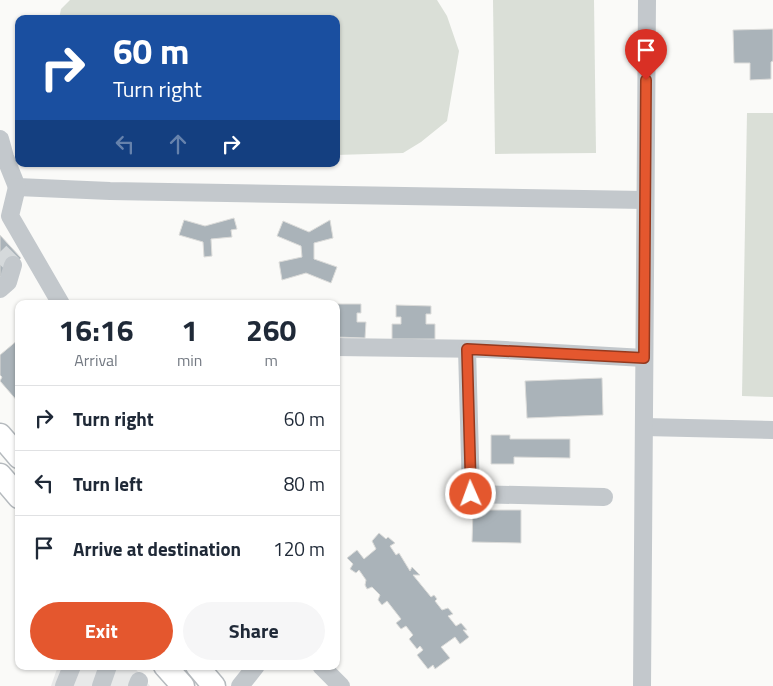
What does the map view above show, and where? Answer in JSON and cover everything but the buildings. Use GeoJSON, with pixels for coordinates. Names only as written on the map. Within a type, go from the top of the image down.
{"type":"FeatureCollection","features":[{"type":"Feature","properties":{"kind":"main road"},"geometry":{"type":"LineString","coordinates":[[0,435],[15,452]]}},
{"type":"Feature","properties":{"kind":"main road"},"geometry":{"type":"LineString","coordinates":[[0,475],[15,492]]}},
{"type":"Feature","properties":{"kind":"main road"},"geometry":{"type":"LineString","coordinates":[[169,670],[183,686]]}},
{"type":"Feature","properties":{"kind":"main road"},"geometry":{"type":"LineString","coordinates":[[200,670],[214,686]]}},
{"type":"Feature","properties":{"kind":"street"},"geometry":{"type":"LineString","coordinates":[[642,686],[647,0]]}},
{"type":"Feature","properties":{"kind":"street"},"geometry":{"type":"LineString","coordinates":[[0,139],[17,187],[10,216],[59,300]]}},
{"type":"Feature","properties":{"kind":"street"},"geometry":{"type":"LineString","coordinates":[[0,199],[17,187],[110,191],[645,200]]}},
{"type":"Feature","properties":{"kind":"street"},"geometry":{"type":"LineString","coordinates":[[0,289],[8,282],[13,265]]}},
{"type":"Feature","properties":{"kind":"street"},"geometry":{"type":"LineString","coordinates":[[340,348],[467,349],[644,358]]}},
{"type":"Feature","properties":{"kind":"street"},"geometry":{"type":"LineString","coordinates":[[467,349],[471,494],[604,498]]}},
{"type":"Feature","properties":{"kind":"street"},"geometry":{"type":"LineString","coordinates":[[644,427],[773,430]]}},
{"type":"Feature","properties":{"kind":"street"},"geometry":{"type":"LineString","coordinates":[[64,686],[70,670]]}},
{"type":"Feature","properties":{"kind":"street"},"geometry":{"type":"LineString","coordinates":[[101,686],[107,670]]}},
{"type":"Feature","properties":{"kind":"street"},"geometry":{"type":"LineString","coordinates":[[240,686],[253,670]]}},
{"type":"Feature","properties":{"kind":"street"},"geometry":{"type":"LineString","coordinates":[[325,670],[341,686]]}},
{"type":"Feature","properties":{"kind":"shaded area"},"geometry":{"type":"Polygon","coordinates":[[[70,0],[437,0],[447,16],[459,51],[447,121],[421,142],[403,153],[340,155],[340,15],[60,15],[61,9],[70,0]]]}},
{"type":"Feature","properties":{"kind":"shaded area"},"geometry":{"type":"Polygon","coordinates":[[[493,0],[594,0],[596,153],[495,154],[493,0]]]}},
{"type":"Feature","properties":{"kind":"shaded area"},"geometry":{"type":"Polygon","coordinates":[[[747,113],[773,113],[773,397],[742,396],[747,113]]]}},
{"type":"Feature","properties":{"kind":"shaded area"},"geometry":{"type":"Polygon","coordinates":[[[57,670],[136,670],[150,686],[51,686],[57,670]]]}},
{"type":"Feature","properties":{"kind":"tunnel"},"geometry":{"type":"LineString","coordinates":[[0,252],[13,265]]}},
{"type":"Feature","properties":{"kind":"route"},"geometry":{"type":"LineString","coordinates":[[471,494],[467,349],[644,358],[646,80]]}}]}
